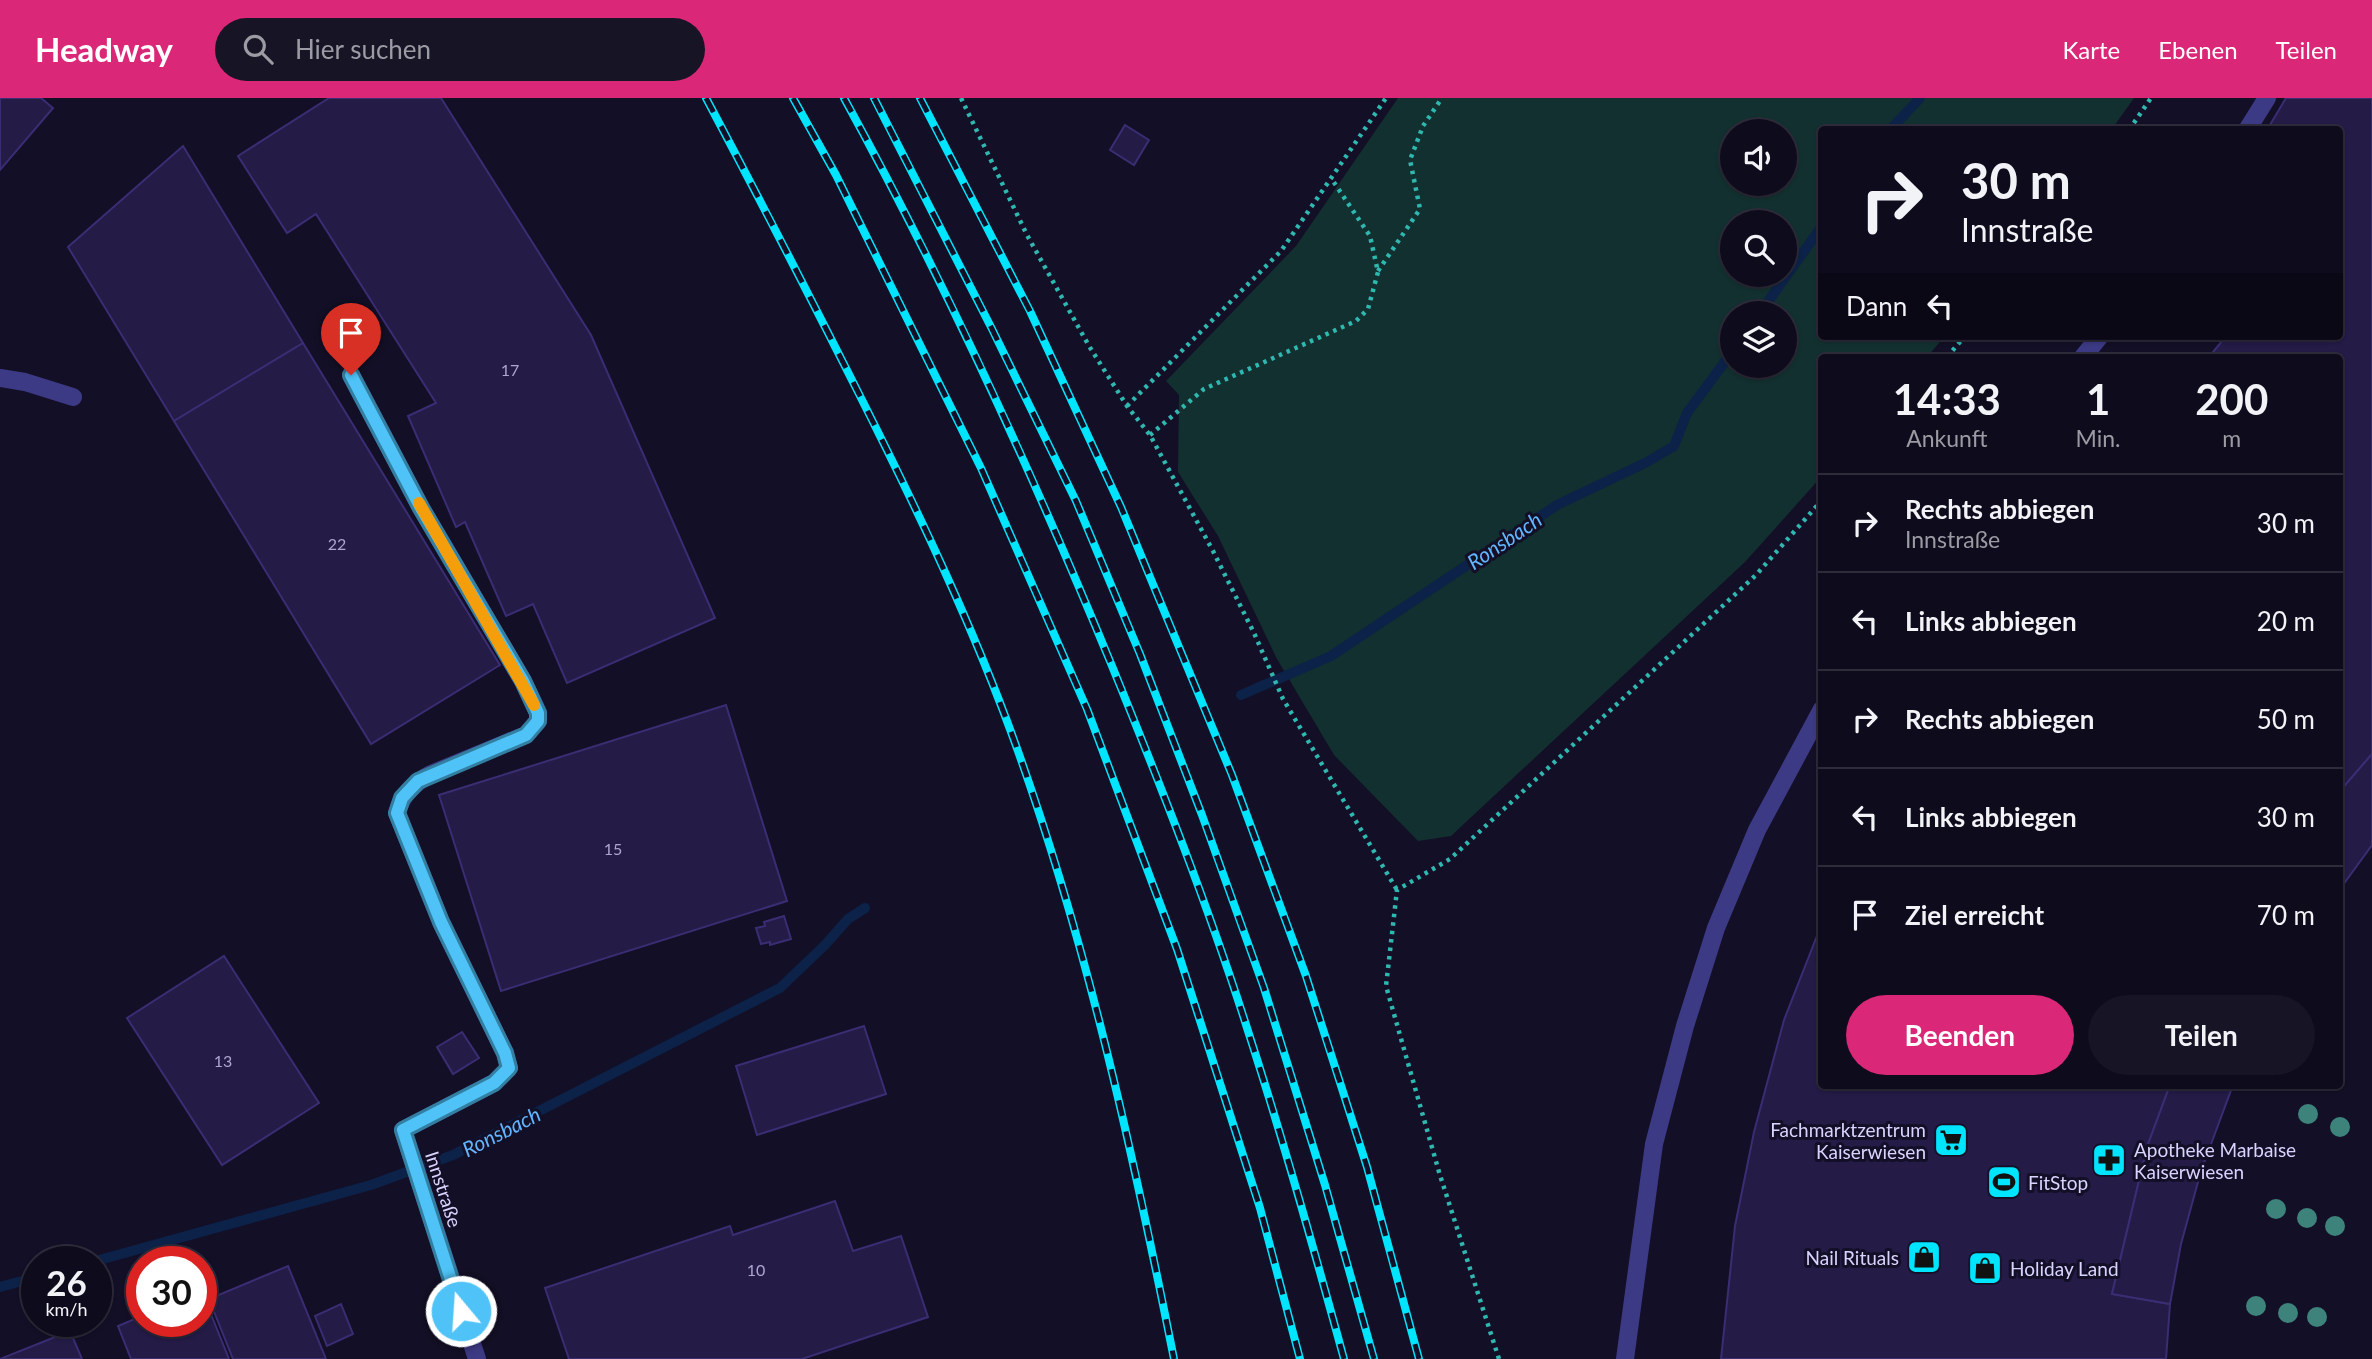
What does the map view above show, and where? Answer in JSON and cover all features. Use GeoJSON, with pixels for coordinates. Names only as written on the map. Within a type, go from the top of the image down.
{"type":"FeatureCollection","features":[{"type":"Feature","properties":{"kind":"street"},"geometry":{"type":"LineString","coordinates":[[2250,126],[2267,98]]}},
{"type":"Feature","properties":{"kind":"street"},"geometry":{"type":"LineString","coordinates":[[2085,354],[2097,340]]}},
{"type":"Feature","properties":{"kind":"street","name":"Innstraße"},"geometry":{"type":"LineString","coordinates":[[351,375],[421,508],[523,681],[538,713],[538,721],[526,735],[418,781],[402,798],[397,813],[441,922],[505,1053],[509,1068],[494,1083],[403,1130],[477,1359]]}},
{"type":"Feature","properties":{"kind":"street"},"geometry":{"type":"LineString","coordinates":[[0,377],[73,397]]}},
{"type":"Feature","properties":{"kind":"street"},"geometry":{"type":"LineString","coordinates":[[1625,1359],[1654,1144],[1685,1026],[1716,928],[1757,830],[1818,716]]}},
{"type":"Feature","properties":{"kind":"path"},"geometry":{"type":"LineString","coordinates":[[961,98],[1027,235],[1089,346],[1150,435],[1213,551],[1283,699],[1397,890],[1386,986],[1439,1172],[1499,1359]]}},
{"type":"Feature","properties":{"kind":"path"},"geometry":{"type":"LineString","coordinates":[[1127,405],[1281,251],[1386,98]]}},
{"type":"Feature","properties":{"kind":"path"},"geometry":{"type":"LineString","coordinates":[[1150,435],[1204,389],[1356,321],[1368,309],[1378,272],[1420,209],[1410,160],[1423,126],[1442,98]]}},
{"type":"Feature","properties":{"kind":"path"},"geometry":{"type":"LineString","coordinates":[[2132,126],[2151,98]]}},
{"type":"Feature","properties":{"kind":"path"},"geometry":{"type":"LineString","coordinates":[[1331,178],[1370,236],[1378,272]]}},
{"type":"Feature","properties":{"kind":"path"},"geometry":{"type":"LineString","coordinates":[[1950,354],[1962,340]]}},
{"type":"Feature","properties":{"kind":"path"},"geometry":{"type":"LineString","coordinates":[[1397,890],[1450,859],[1460,850],[1756,575],[1818,505]]}},
{"type":"Feature","properties":{"kind":"green space"},"geometry":{"type":"Polygon","coordinates":[[[1398,98],[2134,98],[2114,126],[1818,126],[1818,340],[1942,340],[1930,354],[1818,354],[1818,480],[1745,562],[1451,836],[1418,841],[1334,755],[1277,659],[1218,536],[1178,472],[1179,395],[1166,381],[1296,246],[1398,98]]]}},
{"type":"Feature","properties":{"kind":"building"},"geometry":{"type":"Polygon","coordinates":[[[0,98],[41,98],[53,108],[0,170],[0,98]]]}},
{"type":"Feature","properties":{"kind":"building"},"geometry":{"type":"Polygon","coordinates":[[[329,98],[441,98],[591,335],[715,618],[567,683],[533,604],[506,616],[465,522],[456,527],[408,416],[436,403],[316,214],[287,233],[238,156],[329,98]]]}},
{"type":"Feature","properties":{"kind":"building"},"geometry":{"type":"Polygon","coordinates":[[[2286,98],[2372,98],[2372,754],[2343,788],[2343,354],[2211,354],[2223,340],[2343,340],[2343,126],[2269,126],[2286,98]]]}},
{"type":"Feature","properties":{"kind":"building"},"geometry":{"type":"Polygon","coordinates":[[[1125,125],[1149,140],[1134,165],[1110,150],[1125,125]]]}},
{"type":"Feature","properties":{"kind":"building"},"geometry":{"type":"Polygon","coordinates":[[[183,146],[303,343],[174,421],[68,247],[183,146]]]}},
{"type":"Feature","properties":{"kind":"building"},"geometry":{"type":"Polygon","coordinates":[[[303,343],[500,665],[371,744],[174,421],[303,343]]]}},
{"type":"Feature","properties":{"kind":"building"},"geometry":{"type":"Polygon","coordinates":[[[726,705],[787,901],[501,991],[439,795],[726,705]]]}},
{"type":"Feature","properties":{"kind":"building"},"geometry":{"type":"Polygon","coordinates":[[[2372,754],[2372,845],[2343,885],[2343,788],[2372,754]]]}},
{"type":"Feature","properties":{"kind":"building"},"geometry":{"type":"Polygon","coordinates":[[[784,916],[791,939],[770,945],[770,942],[761,944],[756,928],[765,926],[764,922],[784,916]]]}},
{"type":"Feature","properties":{"kind":"building","name":"Fachmarktzentrum Kaiserwiesen"},"geometry":{"type":"Polygon","coordinates":[[[1818,933],[1818,1089],[2169,1089],[2147,1147],[2112,1294],[2170,1304],[2166,1359],[1721,1359],[1735,1226],[1754,1132],[1784,1020],[1818,933]]]}},
{"type":"Feature","properties":{"kind":"building"},"geometry":{"type":"Polygon","coordinates":[[[224,956],[319,1103],[222,1165],[127,1018],[224,956]]]}},
{"type":"Feature","properties":{"kind":"building"},"geometry":{"type":"Polygon","coordinates":[[[864,1026],[886,1094],[757,1135],[736,1066],[864,1026]]]}},
{"type":"Feature","properties":{"kind":"building"},"geometry":{"type":"Polygon","coordinates":[[[462,1032],[479,1058],[453,1074],[437,1047],[462,1032]]]}},
{"type":"Feature","properties":{"kind":"building"},"geometry":{"type":"Polygon","coordinates":[[[2169,1089],[2232,1089],[2201,1171],[2181,1244],[2170,1304],[2112,1294],[2147,1147],[2169,1089]]]}},
{"type":"Feature","properties":{"kind":"building"},"geometry":{"type":"Polygon","coordinates":[[[835,1201],[853,1251],[901,1236],[928,1317],[802,1359],[569,1359],[545,1288],[730,1226],[733,1235],[835,1201]]]}},
{"type":"Feature","properties":{"kind":"building"},"geometry":{"type":"Polygon","coordinates":[[[288,1266],[326,1359],[233,1359],[217,1319],[217,1296],[288,1266]]]}},
{"type":"Feature","properties":{"kind":"building"},"geometry":{"type":"Polygon","coordinates":[[[341,1304],[353,1334],[327,1346],[315,1316],[341,1304]]]}},
{"type":"Feature","properties":{"kind":"building"},"geometry":{"type":"Polygon","coordinates":[[[126,1323],[126,1337],[217,1337],[217,1329],[229,1359],[131,1359],[118,1326],[126,1323]]]}},
{"type":"Feature","properties":{"kind":"building"},"geometry":{"type":"Polygon","coordinates":[[[55,1337],[73,1337],[82,1359],[0,1359],[55,1337]]]}},
{"type":"Feature","properties":{"kind":"waterway","name":"Ronsbach"},"geometry":{"type":"LineString","coordinates":[[1894,126],[1920,98]]}},
{"type":"Feature","properties":{"kind":"waterway","name":"Ronsbach"},"geometry":{"type":"LineString","coordinates":[[1769,301],[1818,232]]}},
{"type":"Feature","properties":{"kind":"waterway","name":"Ronsbach"},"geometry":{"type":"LineString","coordinates":[[1241,695],[1331,656],[1557,505],[1647,462],[1674,446],[1687,413],[1720,368]]}},
{"type":"Feature","properties":{"kind":"waterway","name":"Ronsbach"},"geometry":{"type":"LineString","coordinates":[[112,1256],[371,1185],[453,1155],[780,988],[848,919],[865,908]]}},
{"type":"Feature","properties":{"kind":"waterway","name":"Ronsbach"},"geometry":{"type":"LineString","coordinates":[[0,1287],[21,1281]]}},
{"type":"Feature","properties":{"kind":"railway"},"geometry":{"type":"LineString","coordinates":[[706,98],[900,478],[943,568],[1002,707],[1044,828],[1088,978],[1125,1129],[1174,1359]]}},
{"type":"Feature","properties":{"kind":"railway"},"geometry":{"type":"LineString","coordinates":[[793,98],[836,175],[981,468],[1087,709],[1177,949],[1260,1208],[1300,1359]]}},
{"type":"Feature","properties":{"kind":"railway"},"geometry":{"type":"LineString","coordinates":[[844,98],[917,237],[986,378],[1082,593],[1148,756],[1201,893],[1248,1031],[1274,1112],[1344,1359]]}},
{"type":"Feature","properties":{"kind":"railway"},"geometry":{"type":"LineString","coordinates":[[874,98],[1076,501],[1140,654],[1264,988],[1325,1185],[1374,1359]]}},
{"type":"Feature","properties":{"kind":"railway"},"geometry":{"type":"LineString","coordinates":[[920,98],[1030,311],[1121,507],[1232,775],[1306,976],[1367,1167],[1419,1359]]}},
{"type":"Feature","properties":{"kind":"slow traffic"},"geometry":{"type":"LineString","coordinates":[[419,503],[523,681],[534,705]]}},
{"type":"Feature","properties":{"kind":"place","name":"Fachmarktzentrum Kaiserwiesen"},"geometry":{"type":"Point","coordinates":[1951,1140]}},
{"type":"Feature","properties":{"kind":"place","name":"Apotheke Marbaise Kaiserwiesen"},"geometry":{"type":"Point","coordinates":[2109,1160]}},
{"type":"Feature","properties":{"kind":"place","name":"FitStop"},"geometry":{"type":"Point","coordinates":[2004,1182]}},
{"type":"Feature","properties":{"kind":"place","name":"Nail Rituals"},"geometry":{"type":"Point","coordinates":[1924,1257]}},
{"type":"Feature","properties":{"kind":"place","name":"Holiday Land"},"geometry":{"type":"Point","coordinates":[1985,1268]}},
{"type":"Feature","properties":{"kind":"route"},"geometry":{"type":"LineString","coordinates":[[351,375],[421,508],[523,681],[538,713],[538,721],[526,735],[418,781],[402,798],[397,813],[441,922],[505,1053],[509,1068],[494,1083],[403,1130],[461,1311]]}}]}
